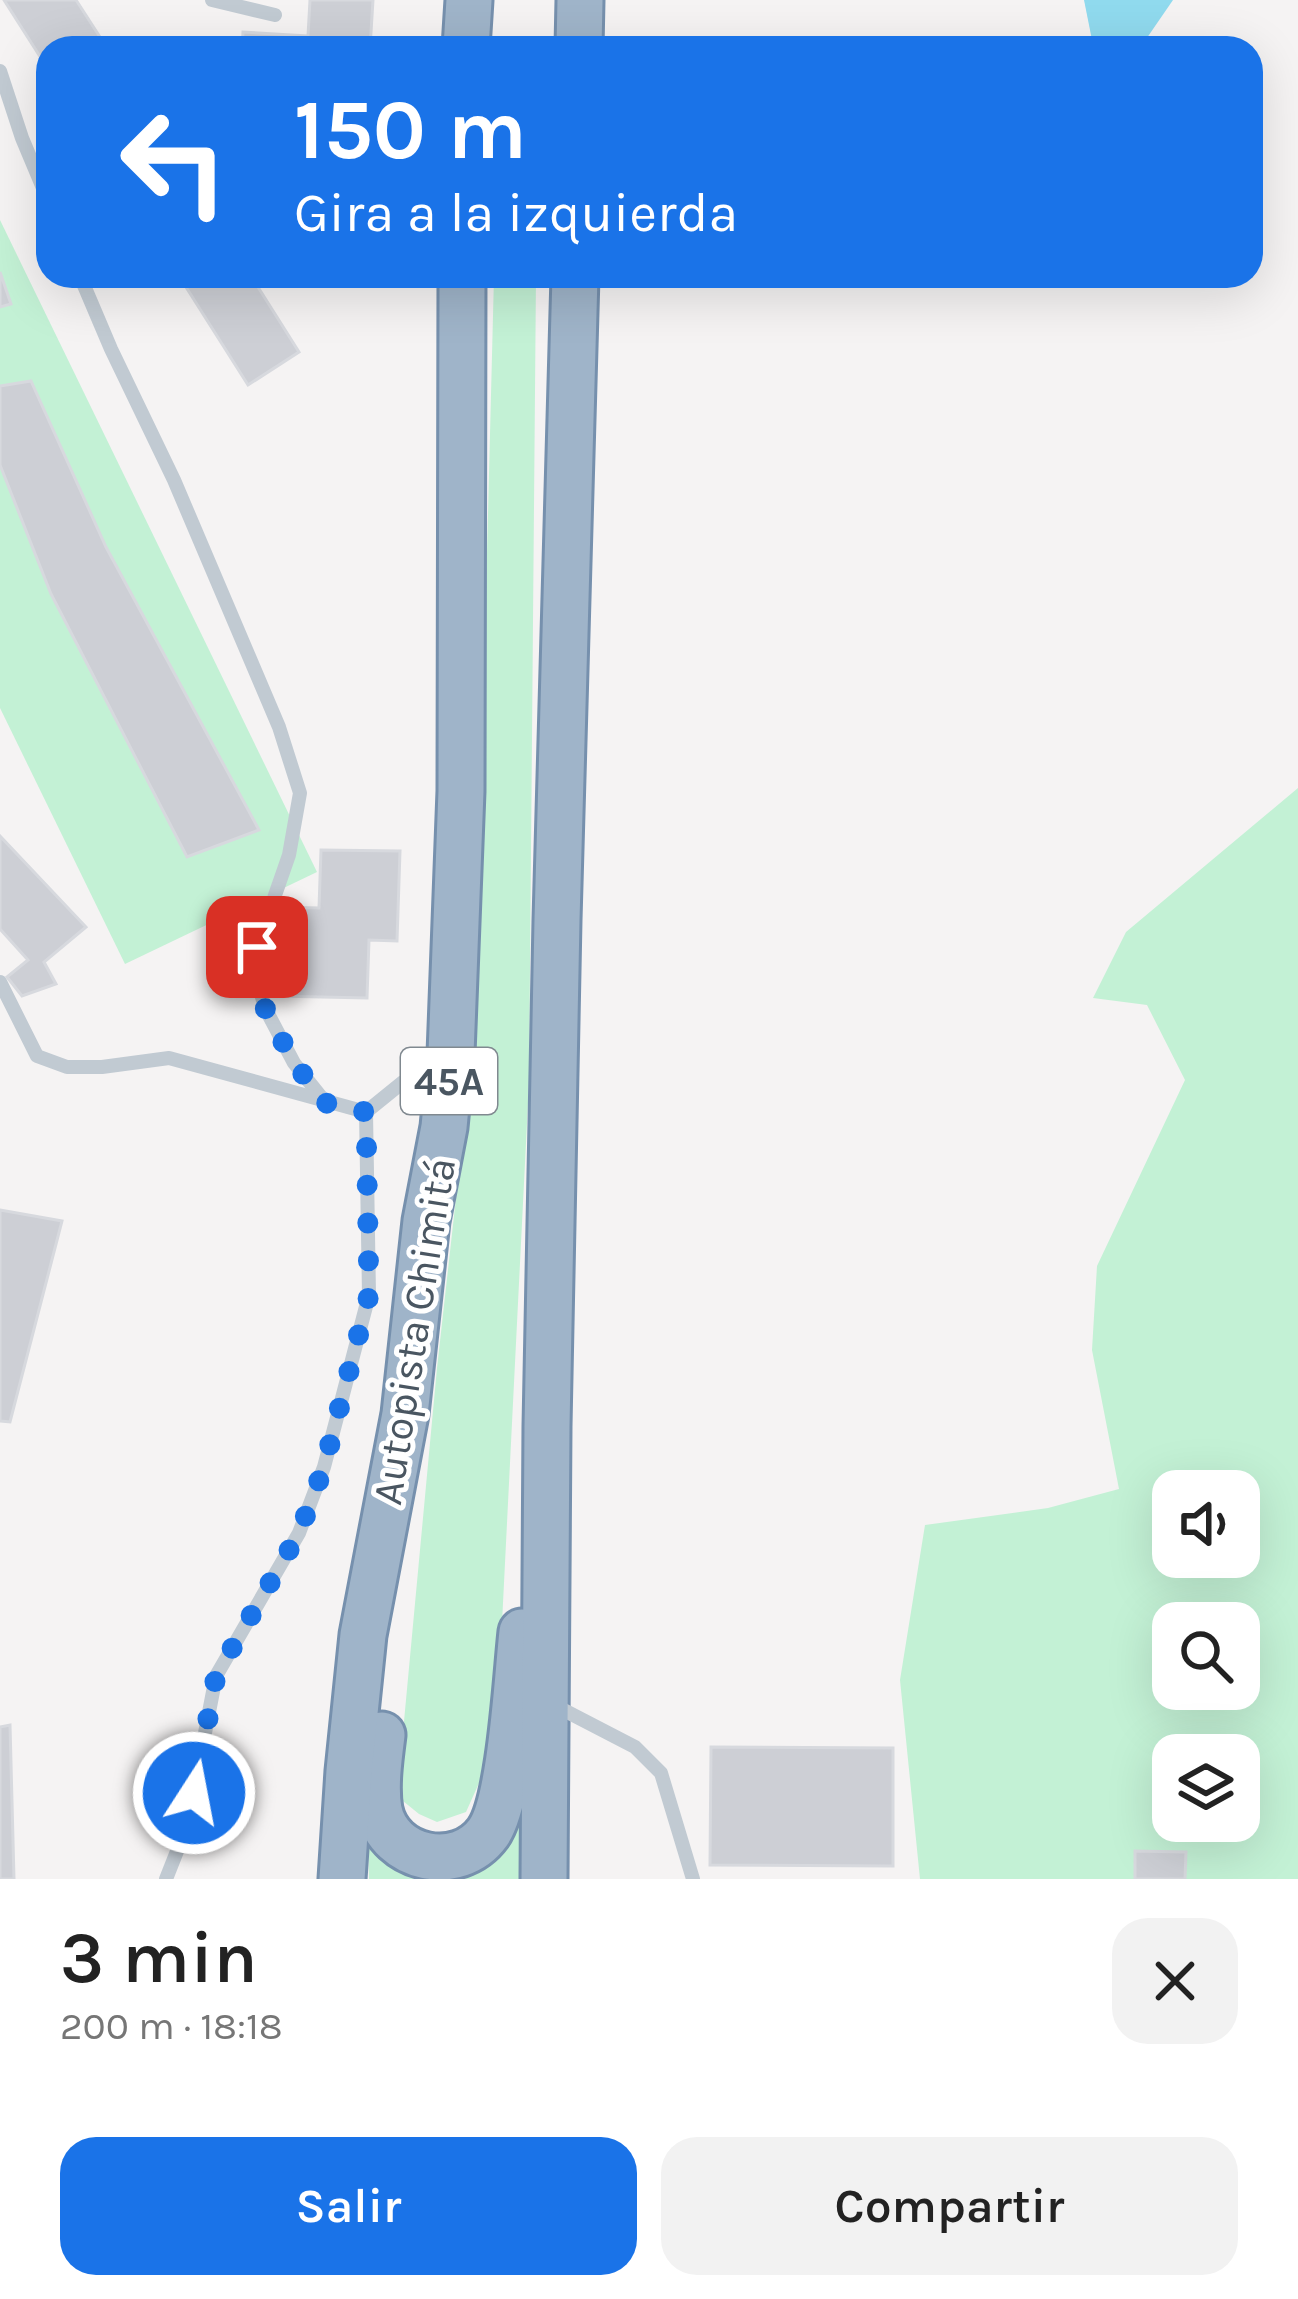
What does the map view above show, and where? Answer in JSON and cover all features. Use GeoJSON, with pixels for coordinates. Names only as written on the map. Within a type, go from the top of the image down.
{"type":"FeatureCollection","features":[{"type":"Feature","properties":{"kind":"highway"},"geometry":{"type":"LineString","coordinates":[[467,36],[469,0]]}},
{"type":"Feature","properties":{"kind":"highway"},"geometry":{"type":"LineString","coordinates":[[579,36],[580,0]]}},
{"type":"Feature","properties":{"kind":"highway","name":"Autopista Chimitá"},"geometry":{"type":"LineString","coordinates":[[342,1879],[363,1634],[405,1414],[426,1221],[444,1126],[451,1054],[460,814],[462,288]]}},
{"type":"Feature","properties":{"kind":"highway","name":"45A"},"geometry":{"type":"LineString","coordinates":[[544,1879],[556,920],[574,288]]}},
{"type":"Feature","properties":{"kind":"highway"},"geometry":{"type":"LineString","coordinates":[[405,1414],[396,1607],[379,1760],[379,1809],[398,1843],[435,1858],[473,1848],[488,1834],[496,1816],[504,1783],[547,1426]]}},
{"type":"Feature","properties":{"kind":"lane"},"geometry":{"type":"LineString","coordinates":[[212,0],[274,15]]}},
{"type":"Feature","properties":{"kind":"lane"},"geometry":{"type":"LineString","coordinates":[[0,71],[36,171]]}},
{"type":"Feature","properties":{"kind":"lane"},"geometry":{"type":"LineString","coordinates":[[85,288],[174,479],[279,727],[300,793],[289,855],[257,947],[256,979],[265,1008],[294,1063],[326,1103]]}},
{"type":"Feature","properties":{"kind":"lane"},"geometry":{"type":"LineString","coordinates":[[0,982],[37,1056],[67,1067],[169,1058],[366,1112]]}},
{"type":"Feature","properties":{"kind":"lane"},"geometry":{"type":"LineString","coordinates":[[366,1112],[403,1082],[451,1054]]}},
{"type":"Feature","properties":{"kind":"lane"},"geometry":{"type":"LineString","coordinates":[[166,1879],[187,1826],[216,1676],[299,1533],[324,1467],[369,1295],[366,1112]]}},
{"type":"Feature","properties":{"kind":"lane"},"geometry":{"type":"LineString","coordinates":[[547,1701],[635,1747],[661,1773],[693,1879]]}},
{"type":"Feature","properties":{"kind":"green space"},"geometry":{"type":"Polygon","coordinates":[[[0,220],[317,872],[125,964],[0,708],[0,220]]]}},
{"type":"Feature","properties":{"kind":"green space"},"geometry":{"type":"Polygon","coordinates":[[[494,288],[536,288],[529,1083],[500,1663],[484,1772],[466,1812],[437,1822],[403,1801],[400,1764],[475,1028],[494,288]]]}},
{"type":"Feature","properties":{"kind":"green space"},"geometry":{"type":"Polygon","coordinates":[[[1298,788],[1298,1879],[920,1879],[900,1680],[925,1525],[1048,1508],[1119,1489],[1092,1350],[1097,1266],[1185,1080],[1147,1005],[1093,998],[1126,932],[1298,788]]]}},
{"type":"Feature","properties":{"kind":"green space"},"geometry":{"type":"Polygon","coordinates":[[[366,1760],[368,1789],[467,1874],[498,1854],[526,1804],[524,1879],[369,1879],[366,1760]]]}},
{"type":"Feature","properties":{"kind":"water"},"geometry":{"type":"Polygon","coordinates":[[[1084,0],[1173,0],[1148,36],[1091,36],[1084,0]]]}},
{"type":"Feature","properties":{"kind":"building"},"geometry":{"type":"Polygon","coordinates":[[[4,0],[76,0],[99,36],[36,36],[36,50],[4,0]]]}},
{"type":"Feature","properties":{"kind":"building"},"geometry":{"type":"Polygon","coordinates":[[[310,0],[373,0],[371,36],[308,36],[310,0]]]}},
{"type":"Feature","properties":{"kind":"building"},"geometry":{"type":"Polygon","coordinates":[[[243,32],[308,36],[243,36],[243,32]]]}},
{"type":"Feature","properties":{"kind":"building"},"geometry":{"type":"Polygon","coordinates":[[[0,272],[11,304],[0,307],[0,272]]]}},
{"type":"Feature","properties":{"kind":"building"},"geometry":{"type":"Polygon","coordinates":[[[187,288],[259,288],[299,352],[248,385],[187,288]]]}},
{"type":"Feature","properties":{"kind":"building"},"geometry":{"type":"Polygon","coordinates":[[[31,381],[106,547],[259,830],[187,857],[51,594],[0,465],[0,386],[31,381]]]}},
{"type":"Feature","properties":{"kind":"building"},"geometry":{"type":"Polygon","coordinates":[[[0,836],[86,927],[44,962],[56,984],[22,996],[7,977],[28,960],[0,929],[0,836]]]}},
{"type":"Feature","properties":{"kind":"building"},"geometry":{"type":"Polygon","coordinates":[[[321,850],[400,851],[397,941],[369,940],[367,998],[276,996],[278,907],[319,908],[321,850]]]}},
{"type":"Feature","properties":{"kind":"building"},"geometry":{"type":"Polygon","coordinates":[[[0,1210],[62,1221],[10,1422],[0,1421],[0,1210]]]}},
{"type":"Feature","properties":{"kind":"building"},"geometry":{"type":"Polygon","coordinates":[[[10,1725],[14,1879],[0,1879],[0,1727],[10,1725]]]}},
{"type":"Feature","properties":{"kind":"building"},"geometry":{"type":"Polygon","coordinates":[[[711,1747],[893,1748],[893,1866],[710,1865],[711,1747]]]}},
{"type":"Feature","properties":{"kind":"building"},"geometry":{"type":"Polygon","coordinates":[[[1135,1851],[1186,1852],[1185,1879],[1135,1879],[1135,1851]]]}},
{"type":"Feature","properties":{"kind":"route"},"geometry":{"type":"LineString","coordinates":[[194,1793],[216,1676],[299,1533],[324,1467],[369,1295],[366,1112],[326,1103],[294,1063],[265,1008],[256,979],[257,947]]}}]}
